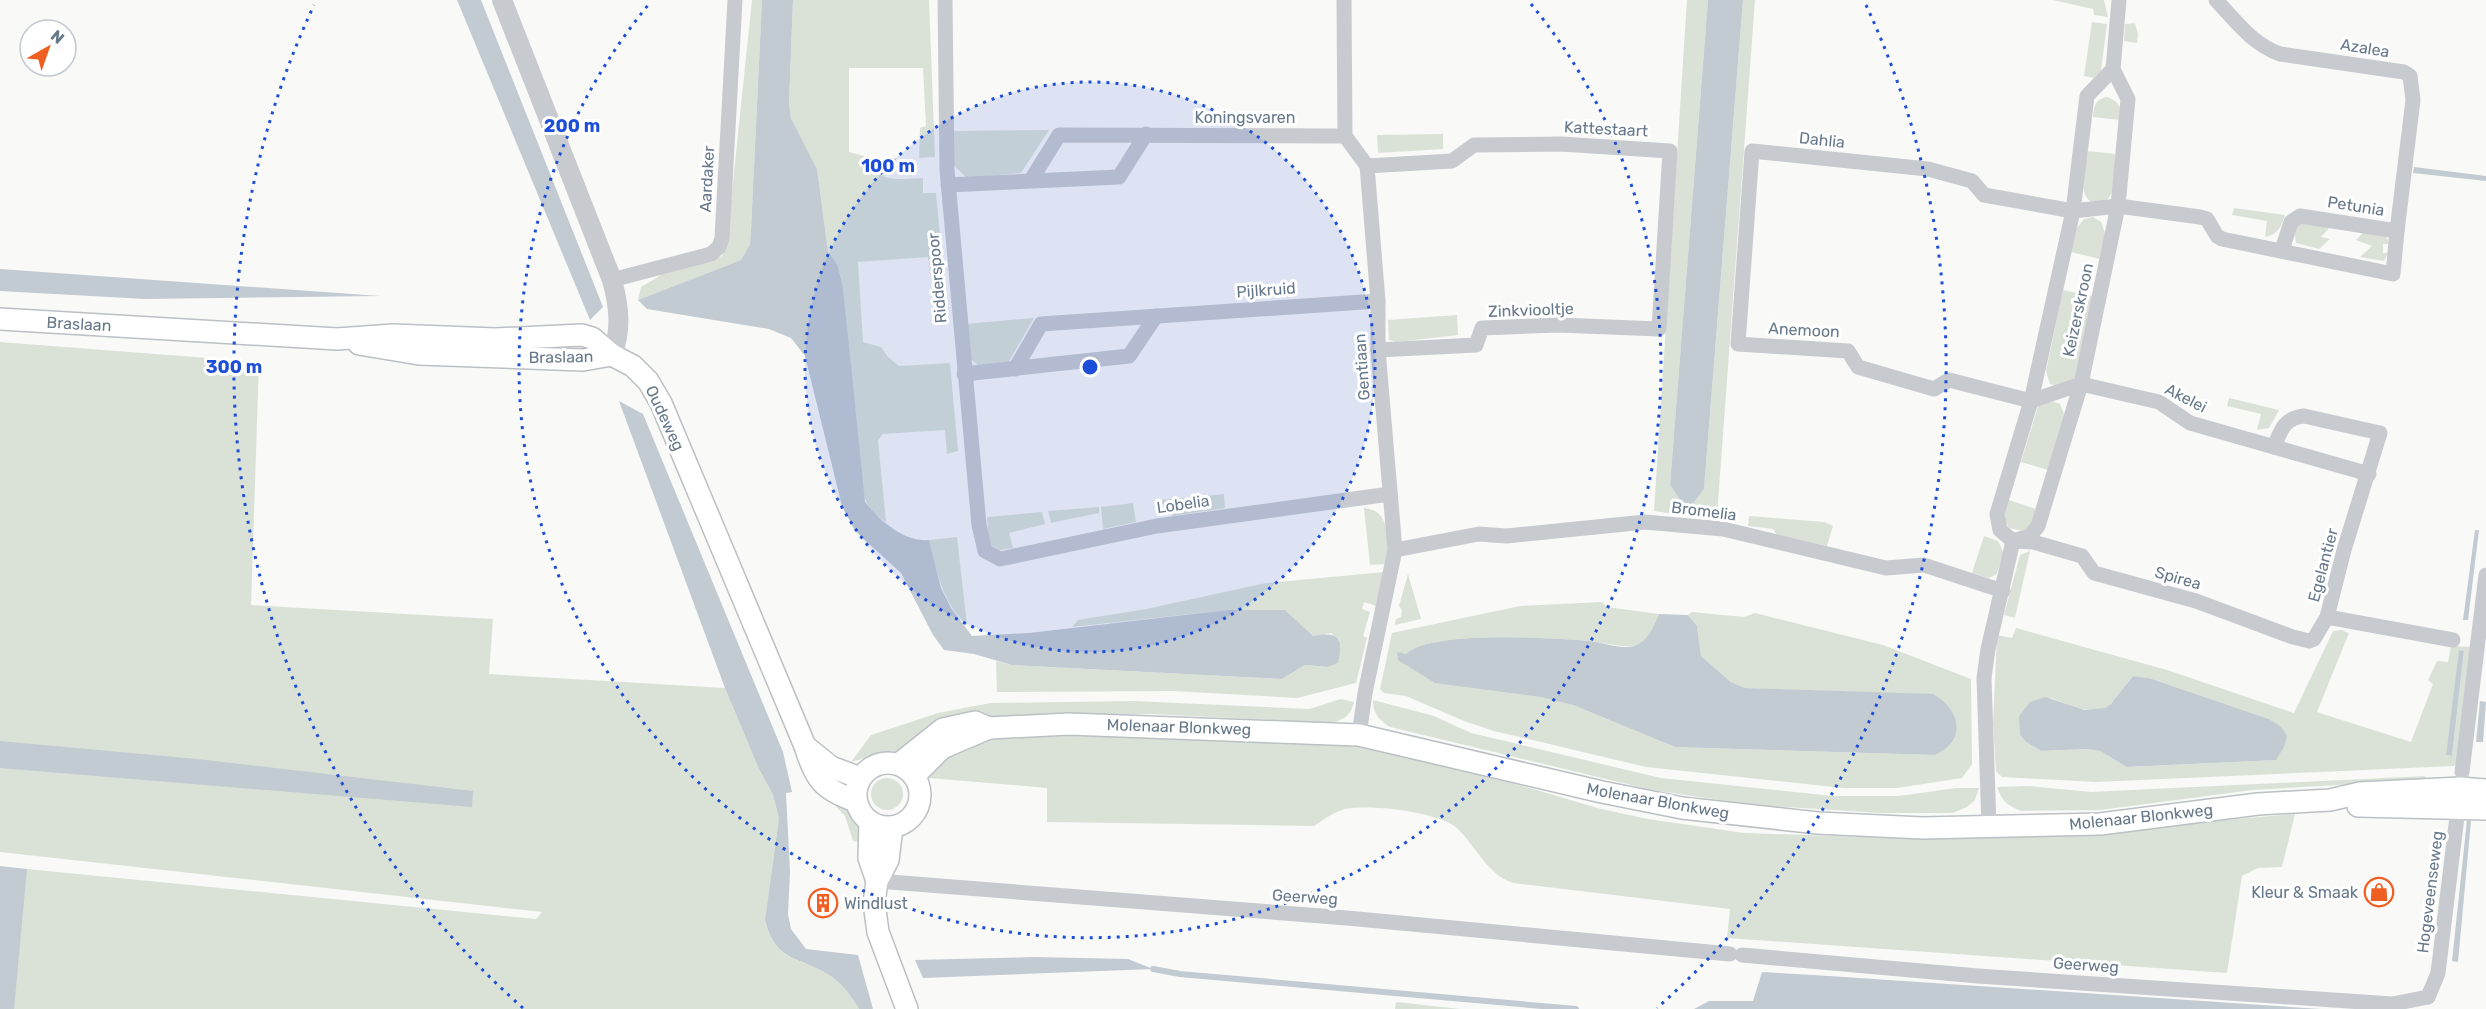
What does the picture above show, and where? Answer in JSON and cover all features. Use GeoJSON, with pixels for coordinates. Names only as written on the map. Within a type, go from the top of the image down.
{"type":"FeatureCollection","features":[{"type":"Feature","properties":{"kind":"main road","name":"Braslaan"},"geometry":{"type":"LineString","coordinates":[[0,319],[338,339],[393,335],[495,339],[582,334],[592,338],[612,355]]}},
{"type":"Feature","properties":{"kind":"main road","name":"Oudeweg"},"geometry":{"type":"LineString","coordinates":[[612,355],[633,366],[648,381],[661,403],[805,746],[813,773],[820,782],[840,795],[856,801]]}},
{"type":"Feature","properties":{"kind":"main road","name":"Molenaar Blonkweg"},"geometry":{"type":"LineString","coordinates":[[906,770],[942,748],[989,728],[1069,724],[1359,735],[1602,792],[1682,808],[1818,823],[1922,828],[2100,824],[2258,804],[2330,800],[2356,806],[2460,789]]}},
{"type":"Feature","properties":{"kind":"main road","name":"Oudeweg"},"geometry":{"type":"LineString","coordinates":[[805,746],[831,767],[860,778]]}},
{"type":"Feature","properties":{"kind":"main road"},"geometry":{"type":"LineString","coordinates":[[877,764],[906,770],[920,791],[917,807],[907,820],[892,826],[870,822],[859,809],[856,801],[860,778],[877,764]]}},
{"type":"Feature","properties":{"kind":"main road"},"geometry":{"type":"LineString","coordinates":[[2460,789],[2486,790]]}},
{"type":"Feature","properties":{"kind":"main road"},"geometry":{"type":"LineString","coordinates":[[2460,789],[2486,808]]}},
{"type":"Feature","properties":{"kind":"main road"},"geometry":{"type":"LineString","coordinates":[[870,822],[868,858],[877,881]]}},
{"type":"Feature","properties":{"kind":"main road"},"geometry":{"type":"LineString","coordinates":[[892,826],[888,860],[877,881],[874,903],[878,932],[907,1009]]}},
{"type":"Feature","properties":{"kind":"street"},"geometry":{"type":"LineString","coordinates":[[502,0],[612,280],[619,306],[618,341],[612,355]]}},
{"type":"Feature","properties":{"kind":"street","name":"Aardaker"},"geometry":{"type":"LineString","coordinates":[[612,280],[711,254],[718,247],[722,237],[735,0]]}},
{"type":"Feature","properties":{"kind":"street","name":"Ridderspoor"},"geometry":{"type":"LineString","coordinates":[[945,0],[948,185],[979,525],[985,551]]}},
{"type":"Feature","properties":{"kind":"street"},"geometry":{"type":"LineString","coordinates":[[1344,0],[1345,136],[1367,166]]}},
{"type":"Feature","properties":{"kind":"street"},"geometry":{"type":"LineString","coordinates":[[2113,69],[2119,0]]}},
{"type":"Feature","properties":{"kind":"street","name":"Azalea"},"geometry":{"type":"LineString","coordinates":[[2216,0],[2255,42],[2267,49],[2280,54],[2404,72],[2410,75],[2413,100],[2397,231]]}},
{"type":"Feature","properties":{"kind":"street","name":"Keizerskroon"},"geometry":{"type":"LineString","coordinates":[[2113,69],[2128,99],[2118,206],[2080,384],[2038,526],[2030,536],[2013,541],[2000,530],[1997,514],[2031,401],[2073,211],[2087,96],[2113,69]]}},
{"type":"Feature","properties":{"kind":"street"},"geometry":{"type":"LineString","coordinates":[[948,185],[1119,177],[1146,134]]}},
{"type":"Feature","properties":{"kind":"street","name":"Koningsvaren"},"geometry":{"type":"LineString","coordinates":[[1031,180],[1059,135],[1345,136]]}},
{"type":"Feature","properties":{"kind":"street","name":"Kattestaart"},"geometry":{"type":"LineString","coordinates":[[1367,166],[1452,161],[1474,145],[1561,144],[1670,151],[1659,328]]}},
{"type":"Feature","properties":{"kind":"street","name":"Dahlia"},"geometry":{"type":"LineString","coordinates":[[1738,344],[1752,151],[1928,169],[1972,181],[1984,195],[2073,211]]}},
{"type":"Feature","properties":{"kind":"street","name":"Gentiaan"},"geometry":{"type":"LineString","coordinates":[[1359,735],[1365,693],[1395,550],[1378,350],[1378,301],[1367,166]]}},
{"type":"Feature","properties":{"kind":"street","name":"Petunia"},"geometry":{"type":"LineString","coordinates":[[2073,211],[2118,206],[2200,217],[2207,219],[2217,236],[2222,239],[2392,274],[2397,231],[2300,216],[2291,222],[2282,250]]}},
{"type":"Feature","properties":{"kind":"street","name":"Pijlkruid"},"geometry":{"type":"LineString","coordinates":[[1015,369],[1041,324],[1378,301]]}},
{"type":"Feature","properties":{"kind":"street"},"geometry":{"type":"LineString","coordinates":[[964,374],[1129,356],[1156,316]]}},
{"type":"Feature","properties":{"kind":"street","name":"Zinkviooltje"},"geometry":{"type":"LineString","coordinates":[[1378,350],[1476,345],[1482,328],[1558,325],[1659,328]]}},
{"type":"Feature","properties":{"kind":"street","name":"Anemoon"},"geometry":{"type":"LineString","coordinates":[[1738,344],[1848,351],[1858,367],[1934,389],[1949,380],[2031,401]]}},
{"type":"Feature","properties":{"kind":"street"},"geometry":{"type":"LineString","coordinates":[[2031,401],[2080,384]]}},
{"type":"Feature","properties":{"kind":"street","name":"Akelei"},"geometry":{"type":"LineString","coordinates":[[2080,384],[2159,402],[2190,423],[2369,474]]}},
{"type":"Feature","properties":{"kind":"street","name":"Egelantier"},"geometry":{"type":"LineString","coordinates":[[2274,447],[2285,423],[2293,417],[2304,416],[2380,434],[2344,550],[2327,617],[2453,640]]}},
{"type":"Feature","properties":{"kind":"street","name":"Lobelia"},"geometry":{"type":"LineString","coordinates":[[985,551],[1000,560],[1156,526],[1390,494]]}},
{"type":"Feature","properties":{"kind":"street","name":"Bromelia"},"geometry":{"type":"LineString","coordinates":[[1395,550],[1479,534],[1506,536],[1645,522],[1723,529],[1886,568],[1924,565],[2003,591]]}},
{"type":"Feature","properties":{"kind":"street"},"geometry":{"type":"LineString","coordinates":[[1989,826],[1984,678],[1988,649],[2013,541]]}},
{"type":"Feature","properties":{"kind":"street","name":"Spirea"},"geometry":{"type":"LineString","coordinates":[[2013,541],[2033,542],[2082,556],[2094,573],[2196,601],[2308,641],[2314,639],[2327,617]]}},
{"type":"Feature","properties":{"kind":"street","name":"Hogeveenseweg"},"geometry":{"type":"LineString","coordinates":[[2431,1003],[2438,973],[2486,575]]}},
{"type":"Feature","properties":{"kind":"street","name":"Geerweg"},"geometry":{"type":"LineString","coordinates":[[877,881],[1347,918],[1990,976],[2392,1004],[2431,1003]]}},
{"type":"Feature","properties":{"kind":"shaded area"},"geometry":{"type":"Polygon","coordinates":[[[457,0],[481,0],[603,307],[590,320],[457,0]]]}},
{"type":"Feature","properties":{"kind":"shaded area"},"geometry":{"type":"Polygon","coordinates":[[[752,0],[762,0],[750,244],[741,260],[638,300],[641,287],[663,274],[722,256],[727,239],[752,0]]]}},
{"type":"Feature","properties":{"kind":"shaded area"},"geometry":{"type":"Polygon","coordinates":[[[762,0],[793,0],[789,104],[791,118],[817,169],[828,251],[838,266],[843,288],[865,502],[893,529],[911,538],[929,540],[941,588],[951,608],[972,636],[1029,633],[1228,610],[1285,610],[1313,636],[1328,634],[1337,638],[1340,647],[1338,663],[1328,667],[1305,665],[1282,679],[1012,665],[974,654],[944,650],[933,635],[901,573],[855,531],[842,506],[805,356],[791,338],[769,329],[647,309],[638,300],[741,260],[750,244],[762,0]]]}},
{"type":"Feature","properties":{"kind":"shaded area"},"geometry":{"type":"Polygon","coordinates":[[[793,0],[929,0],[935,157],[919,158],[920,128],[926,126],[923,68],[849,68],[849,152],[868,157],[872,166],[883,176],[897,179],[923,178],[923,193],[936,193],[945,289],[932,284],[928,257],[858,262],[863,342],[881,347],[899,366],[950,363],[958,451],[947,454],[945,430],[883,434],[878,440],[886,522],[870,508],[862,489],[843,288],[838,266],[828,251],[817,169],[791,118],[789,104],[793,0]]]}},
{"type":"Feature","properties":{"kind":"shaded area"},"geometry":{"type":"Polygon","coordinates":[[[1687,0],[1708,0],[1670,485],[1683,504],[1692,505],[1704,489],[1743,0],[1755,0],[1717,516],[1688,516],[1654,511],[1687,0]]]}},
{"type":"Feature","properties":{"kind":"shaded area"},"geometry":{"type":"Polygon","coordinates":[[[1708,0],[1743,0],[1704,489],[1692,505],[1683,504],[1670,485],[1708,0]]]}},
{"type":"Feature","properties":{"kind":"shaded area"},"geometry":{"type":"Polygon","coordinates":[[[2053,0],[2104,0],[2108,17],[2094,15],[2093,9],[2053,0]]]}},
{"type":"Feature","properties":{"kind":"shaded area"},"geometry":{"type":"Polygon","coordinates":[[[2092,22],[2107,24],[2101,71],[2094,78],[2084,76],[2092,22]]]}},
{"type":"Feature","properties":{"kind":"shaded area"},"geometry":{"type":"Polygon","coordinates":[[[2135,23],[2138,34],[2137,43],[2124,41],[2125,24],[2135,23]]]}},
{"type":"Feature","properties":{"kind":"shaded area"},"geometry":{"type":"Polygon","coordinates":[[[2107,97],[2119,106],[2120,120],[2093,117],[2096,104],[2107,97]]]}},
{"type":"Feature","properties":{"kind":"shaded area"},"geometry":{"type":"Polygon","coordinates":[[[1049,130],[1021,173],[967,178],[954,166],[952,131],[1049,130]]]}},
{"type":"Feature","properties":{"kind":"shaded area"},"geometry":{"type":"Polygon","coordinates":[[[1443,134],[1443,149],[1378,153],[1377,135],[1443,134]]]}},
{"type":"Feature","properties":{"kind":"shaded area"},"geometry":{"type":"Polygon","coordinates":[[[2088,151],[2116,154],[2112,192],[2108,199],[2099,203],[2091,202],[2084,191],[2088,151]]]}},
{"type":"Feature","properties":{"kind":"shaded area"},"geometry":{"type":"Polygon","coordinates":[[[2414,167],[2486,176],[2486,181],[2413,173],[2414,167]]]}},
{"type":"Feature","properties":{"kind":"shaded area"},"geometry":{"type":"Polygon","coordinates":[[[2234,208],[2285,215],[2278,230],[2265,237],[2267,221],[2232,215],[2234,208]]]}},
{"type":"Feature","properties":{"kind":"shaded area"},"geometry":{"type":"Polygon","coordinates":[[[2093,217],[2101,222],[2105,233],[2100,259],[2071,252],[2076,229],[2084,219],[2093,217]]]}},
{"type":"Feature","properties":{"kind":"shaded area"},"geometry":{"type":"Polygon","coordinates":[[[2302,223],[2330,227],[2321,237],[2330,239],[2319,249],[2296,243],[2294,228],[2302,223]]]}},
{"type":"Feature","properties":{"kind":"shaded area"},"geometry":{"type":"Polygon","coordinates":[[[2364,232],[2385,234],[2390,244],[2383,244],[2383,253],[2388,253],[2384,261],[2360,257],[2372,246],[2356,240],[2364,232]]]}},
{"type":"Feature","properties":{"kind":"shaded area"},"geometry":{"type":"Polygon","coordinates":[[[0,269],[380,296],[145,299],[0,291],[0,269]]]}},
{"type":"Feature","properties":{"kind":"shaded area"},"geometry":{"type":"Polygon","coordinates":[[[2063,290],[2092,296],[2075,377],[2072,384],[2060,387],[2050,384],[2046,371],[2063,290]]]}},
{"type":"Feature","properties":{"kind":"shaded area"},"geometry":{"type":"Polygon","coordinates":[[[1457,315],[1458,335],[1397,342],[1389,340],[1388,320],[1457,315]]]}},
{"type":"Feature","properties":{"kind":"shaded area"},"geometry":{"type":"Polygon","coordinates":[[[1034,318],[1008,363],[979,366],[967,356],[964,324],[1034,318]]]}},
{"type":"Feature","properties":{"kind":"shaded area"},"geometry":{"type":"Polygon","coordinates":[[[0,342],[259,362],[251,605],[493,619],[489,674],[725,688],[758,767],[773,795],[779,818],[765,920],[770,935],[776,945],[791,958],[821,970],[836,980],[859,1009],[0,1009],[27,869],[536,919],[542,912],[0,852],[0,342]]]}},
{"type":"Feature","properties":{"kind":"shaded area"},"geometry":{"type":"Polygon","coordinates":[[[2229,398],[2279,410],[2269,428],[2257,430],[2261,414],[2227,406],[2229,398]]]}},
{"type":"Feature","properties":{"kind":"shaded area"},"geometry":{"type":"Polygon","coordinates":[[[2049,400],[2060,404],[2064,414],[2048,470],[2021,462],[2038,406],[2049,400]]]}},
{"type":"Feature","properties":{"kind":"shaded area"},"geometry":{"type":"Polygon","coordinates":[[[619,401],[643,414],[783,752],[792,792],[786,793],[790,872],[788,914],[791,929],[806,949],[858,955],[873,1009],[859,1009],[836,980],[821,970],[783,952],[770,934],[765,920],[779,818],[773,795],[758,767],[725,688],[619,401]]]}},
{"type":"Feature","properties":{"kind":"shaded area"},"geometry":{"type":"Polygon","coordinates":[[[1224,494],[1225,508],[1173,516],[1163,509],[1162,500],[1224,494]]]}},
{"type":"Feature","properties":{"kind":"shaded area"},"geometry":{"type":"Polygon","coordinates":[[[2009,500],[2036,509],[2030,527],[2023,531],[2009,528],[2003,518],[2009,500]]]}},
{"type":"Feature","properties":{"kind":"shaded area"},"geometry":{"type":"Polygon","coordinates":[[[1133,503],[1136,522],[1103,529],[1101,507],[1133,503]]]}},
{"type":"Feature","properties":{"kind":"shaded area"},"geometry":{"type":"Polygon","coordinates":[[[1099,507],[1099,513],[1051,523],[1048,511],[1099,507]]]}},
{"type":"Feature","properties":{"kind":"shaded area"},"geometry":{"type":"Polygon","coordinates":[[[1364,508],[1373,510],[1384,521],[1387,538],[1386,564],[1370,565],[1364,508]]]}},
{"type":"Feature","properties":{"kind":"shaded area"},"geometry":{"type":"Polygon","coordinates":[[[1042,512],[1045,524],[1009,533],[1013,548],[999,550],[989,544],[987,517],[1042,512]]]}},
{"type":"Feature","properties":{"kind":"shaded area"},"geometry":{"type":"Polygon","coordinates":[[[1749,516],[1824,522],[1833,526],[1827,546],[1777,535],[1773,529],[1748,526],[1749,516]]]}},
{"type":"Feature","properties":{"kind":"shaded area"},"geometry":{"type":"Polygon","coordinates":[[[2475,530],[2479,530],[2468,620],[2463,620],[2475,530]]]}},
{"type":"Feature","properties":{"kind":"shaded area"},"geometry":{"type":"Polygon","coordinates":[[[1984,536],[1998,541],[2004,553],[1996,575],[1988,578],[1972,573],[1984,536]]]}},
{"type":"Feature","properties":{"kind":"shaded area"},"geometry":{"type":"Polygon","coordinates":[[[957,537],[967,625],[946,597],[929,540],[957,537]]]}},
{"type":"Feature","properties":{"kind":"shaded area"},"geometry":{"type":"Polygon","coordinates":[[[2030,551],[2015,618],[2004,615],[2020,555],[2030,551]]]}},
{"type":"Feature","properties":{"kind":"shaded area"},"geometry":{"type":"Polygon","coordinates":[[[1384,572],[1377,606],[1364,602],[1362,609],[1370,612],[1363,636],[1367,638],[1356,683],[1297,698],[1173,691],[997,692],[996,661],[1012,665],[1282,679],[1305,665],[1328,667],[1338,663],[1339,640],[1331,633],[1313,637],[1285,610],[1228,610],[1072,627],[1078,620],[1146,609],[1266,583],[1384,572]]]}},
{"type":"Feature","properties":{"kind":"shaded area"},"geometry":{"type":"Polygon","coordinates":[[[1408,574],[1421,619],[1395,625],[1396,619],[1401,617],[1402,610],[1399,606],[1408,574]]]}},
{"type":"Feature","properties":{"kind":"shaded area"},"geometry":{"type":"Polygon","coordinates":[[[1602,602],[1607,607],[1659,614],[1647,638],[1634,646],[1589,641],[1493,637],[1439,641],[1419,646],[1406,654],[1573,705],[1675,747],[1935,755],[1933,695],[1745,688],[1731,682],[1701,656],[1697,626],[1688,615],[1692,612],[1744,617],[1755,613],[1883,645],[1971,679],[1972,764],[1962,778],[1897,788],[1843,788],[1646,767],[1494,731],[1406,696],[1384,693],[1380,689],[1392,633],[1520,606],[1602,602]]]}},
{"type":"Feature","properties":{"kind":"shaded area"},"geometry":{"type":"Polygon","coordinates":[[[1659,614],[1688,615],[1697,626],[1701,656],[1731,682],[1745,688],[1933,694],[1950,708],[1957,725],[1956,733],[1945,749],[1935,755],[1675,747],[1573,705],[1541,697],[1435,683],[1398,660],[1397,652],[1406,654],[1419,646],[1439,641],[1493,637],[1549,638],[1629,647],[1639,644],[1647,637],[1659,614]]]}},
{"type":"Feature","properties":{"kind":"shaded area"},"geometry":{"type":"Polygon","coordinates":[[[2016,628],[2167,670],[2294,713],[2333,631],[2341,630],[2349,633],[2317,712],[2411,742],[2433,684],[2428,680],[2437,661],[2448,662],[2451,646],[2472,647],[2458,761],[2454,766],[2095,782],[2002,777],[1996,771],[1993,724],[1997,635],[2012,638],[2016,628]],[[2460,650],[2446,755],[2452,756],[2464,652],[2460,650]],[[2133,676],[2118,697],[2106,708],[2082,709],[2051,698],[2020,735],[2026,742],[2041,751],[2088,749],[2100,751],[2128,767],[2276,760],[2269,719],[2149,678],[2133,676]]]}},
{"type":"Feature","properties":{"kind":"shaded area"},"geometry":{"type":"Polygon","coordinates":[[[2459,650],[2464,651],[2452,756],[2446,755],[2459,650]]]}},
{"type":"Feature","properties":{"kind":"shaded area"},"geometry":{"type":"Polygon","coordinates":[[[2133,676],[2149,678],[2269,719],[2281,727],[2287,736],[2284,747],[2276,760],[2127,767],[2100,751],[2088,749],[2041,751],[2026,742],[2020,735],[2019,716],[2030,702],[2045,697],[2085,710],[2105,708],[2111,704],[2133,676]]]}},
{"type":"Feature","properties":{"kind":"shaded area"},"geometry":{"type":"Polygon","coordinates":[[[1341,699],[1354,702],[1353,706],[1347,716],[1332,723],[1152,714],[961,717],[898,753],[880,754],[851,762],[871,735],[938,713],[990,703],[1133,701],[1309,709],[1341,699]]]}},
{"type":"Feature","properties":{"kind":"shaded area"},"geometry":{"type":"Polygon","coordinates":[[[1373,700],[1434,716],[1471,733],[1661,778],[1833,796],[1899,796],[1956,788],[1979,788],[1975,800],[1967,807],[1953,813],[1881,813],[1753,805],[1652,790],[1390,727],[1377,716],[1373,700]]]}},
{"type":"Feature","properties":{"kind":"shaded area"},"geometry":{"type":"Polygon","coordinates":[[[2480,701],[2486,702],[2483,742],[2476,742],[2480,701]]]}},
{"type":"Feature","properties":{"kind":"shaded area"},"geometry":{"type":"Polygon","coordinates":[[[1121,733],[1355,742],[1404,751],[1601,809],[1648,819],[1744,833],[1927,839],[2039,836],[2295,814],[2282,867],[2258,868],[2242,876],[2227,973],[1727,938],[1730,909],[1513,883],[1489,867],[1465,836],[1449,823],[1402,810],[1353,808],[1342,810],[1314,826],[1047,822],[1047,788],[929,778],[941,759],[977,740],[1121,733]]]}},
{"type":"Feature","properties":{"kind":"shaded area"},"geometry":{"type":"Polygon","coordinates":[[[0,741],[197,759],[473,791],[472,807],[0,768],[0,741]]]}},
{"type":"Feature","properties":{"kind":"shaded area"},"geometry":{"type":"Polygon","coordinates":[[[2425,776],[2426,780],[2253,790],[2100,810],[2021,811],[2006,802],[1997,787],[2030,786],[2091,792],[2425,776]]]}},
{"type":"Feature","properties":{"kind":"shaded area"},"geometry":{"type":"Polygon","coordinates":[[[887,778],[898,783],[903,794],[898,805],[887,810],[876,805],[871,794],[876,783],[887,778]]]}},
{"type":"Feature","properties":{"kind":"shaded area"},"geometry":{"type":"Polygon","coordinates":[[[831,801],[854,817],[864,842],[853,841],[845,816],[831,801]]]}},
{"type":"Feature","properties":{"kind":"shaded area"},"geometry":{"type":"Polygon","coordinates":[[[2467,820],[2471,821],[2458,962],[2452,961],[2467,820]]]}},
{"type":"Feature","properties":{"kind":"shaded area"},"geometry":{"type":"Polygon","coordinates":[[[0,866],[27,869],[14,1009],[0,1009],[0,866]]]}},
{"type":"Feature","properties":{"kind":"shaded area"},"geometry":{"type":"Polygon","coordinates":[[[1034,957],[1128,959],[1153,969],[923,978],[915,960],[1034,957]]]}},
{"type":"Feature","properties":{"kind":"shaded area"},"geometry":{"type":"Polygon","coordinates":[[[1762,972],[2321,1009],[1694,1009],[1709,1001],[1753,1001],[1762,972]]]}},
{"type":"Feature","properties":{"kind":"shaded area"},"geometry":{"type":"Polygon","coordinates":[[[1396,1002],[1461,1009],[1395,1009],[1396,1002]]]}},
{"type":"Feature","properties":{"kind":"waterway"},"geometry":{"type":"LineString","coordinates":[[1153,969],[1180,974],[1576,1009]]}},
{"type":"Feature","properties":{"kind":"place","name":"Kleur & Smaak"},"geometry":{"type":"Point","coordinates":[2379,892]}},
{"type":"Feature","properties":{"kind":"place","name":"Windlust"},"geometry":{"type":"Point","coordinates":[823,903]}}]}
